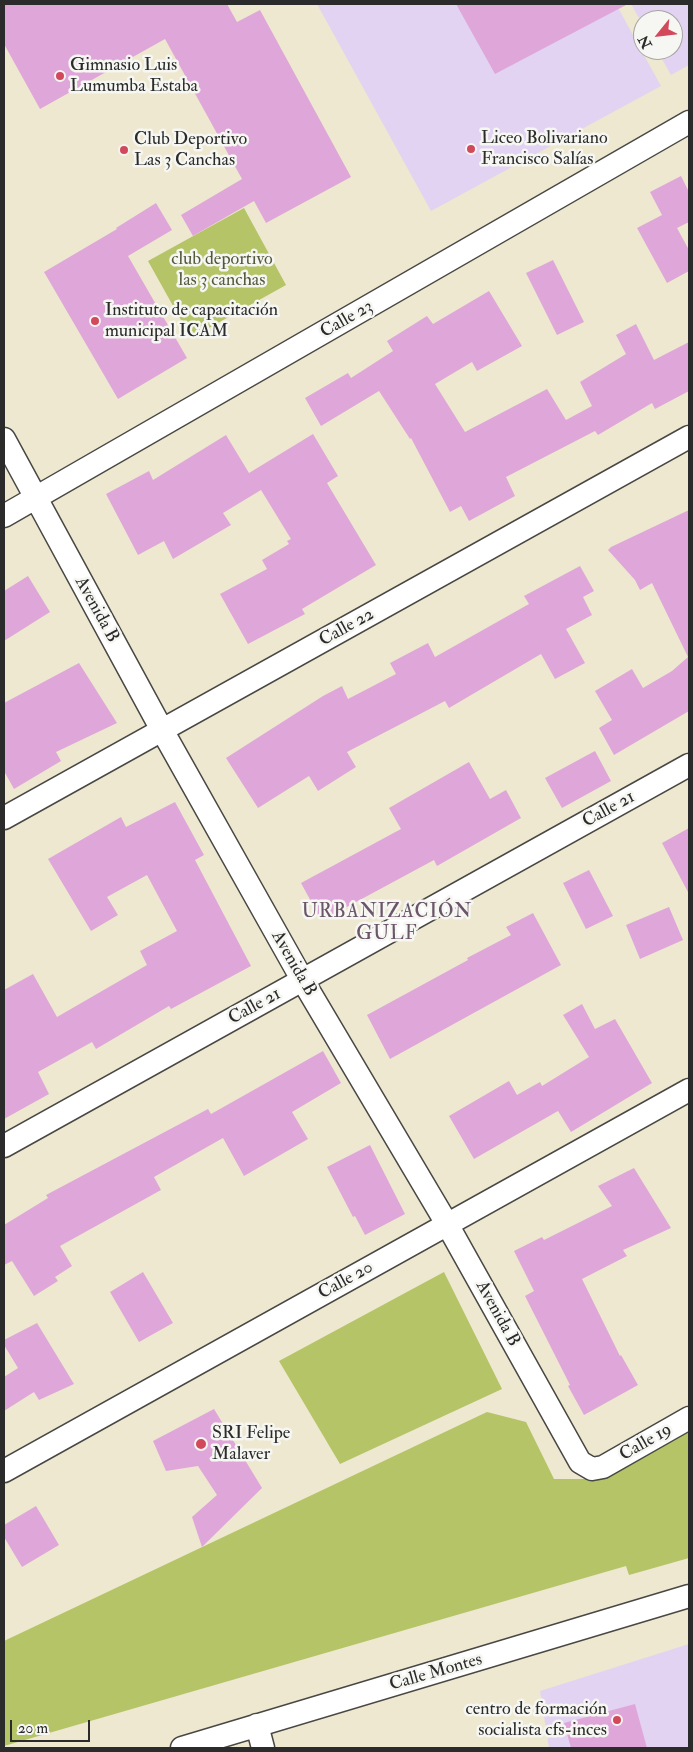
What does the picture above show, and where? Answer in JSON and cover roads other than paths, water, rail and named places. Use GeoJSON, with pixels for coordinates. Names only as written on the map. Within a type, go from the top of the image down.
{"type":"FeatureCollection","features":[{"type":"Feature","properties":{"kind":"street","name":"Calle 23"},"geometry":{"type":"LineString","coordinates":[[4,516],[689,122]]}},
{"type":"Feature","properties":{"kind":"street","name":"Calle 22"},"geometry":{"type":"LineString","coordinates":[[4,818],[689,437]]}},
{"type":"Feature","properties":{"kind":"street","name":"Avenida B"},"geometry":{"type":"LineString","coordinates":[[4,439],[162,730],[303,981],[447,1224],[580,1462],[592,1469],[603,1467]]}},
{"type":"Feature","properties":{"kind":"street","name":"Calle 21"},"geometry":{"type":"LineString","coordinates":[[4,1146],[689,765]]}},
{"type":"Feature","properties":{"kind":"street","name":"Calle 20"},"geometry":{"type":"LineString","coordinates":[[4,1472],[689,1090]]}},
{"type":"Feature","properties":{"kind":"street","name":"Calle 19"},"geometry":{"type":"LineString","coordinates":[[603,1467],[689,1418]]}},
{"type":"Feature","properties":{"kind":"street","name":"Calle Montes"},"geometry":{"type":"LineString","coordinates":[[182,1748],[689,1596]]}},
{"type":"Feature","properties":{"kind":"street"},"geometry":{"type":"LineString","coordinates":[[257,1725],[263,1748]]}},
{"type":"Feature","properties":{"kind":"place","name":"Gimnasio Luis Lumumba Estaba"},"geometry":{"type":"Point","coordinates":[60,76]}},
{"type":"Feature","properties":{"kind":"place","name":"Liceo Bolivariano Francisco Salías"},"geometry":{"type":"Point","coordinates":[471,149]}},
{"type":"Feature","properties":{"kind":"place","name":"Club Deportivo Las 3 Canchas"},"geometry":{"type":"Point","coordinates":[124,150]}},
{"type":"Feature","properties":{"kind":"place","name":"Instituto de capacitación municipal ICAM"},"geometry":{"type":"Point","coordinates":[95,321]}},
{"type":"Feature","properties":{"kind":"place","name":"SRI Felipe Malaver"},"geometry":{"type":"Point","coordinates":[201,1444]}},
{"type":"Feature","properties":{"kind":"place","name":"centro de formación socialista cfs-inces"},"geometry":{"type":"Point","coordinates":[617,1720]}},
{"type":"Feature","properties":{"kind":"district","name":"URBANIZACIÓN GULF"},"geometry":{"type":"Point","coordinates":[387,924]}},
{"type":"Feature","properties":{"kind":"park label","name":"club deportivo las 3 canchas"},"geometry":{"type":"Point","coordinates":[222,270]}}]}
